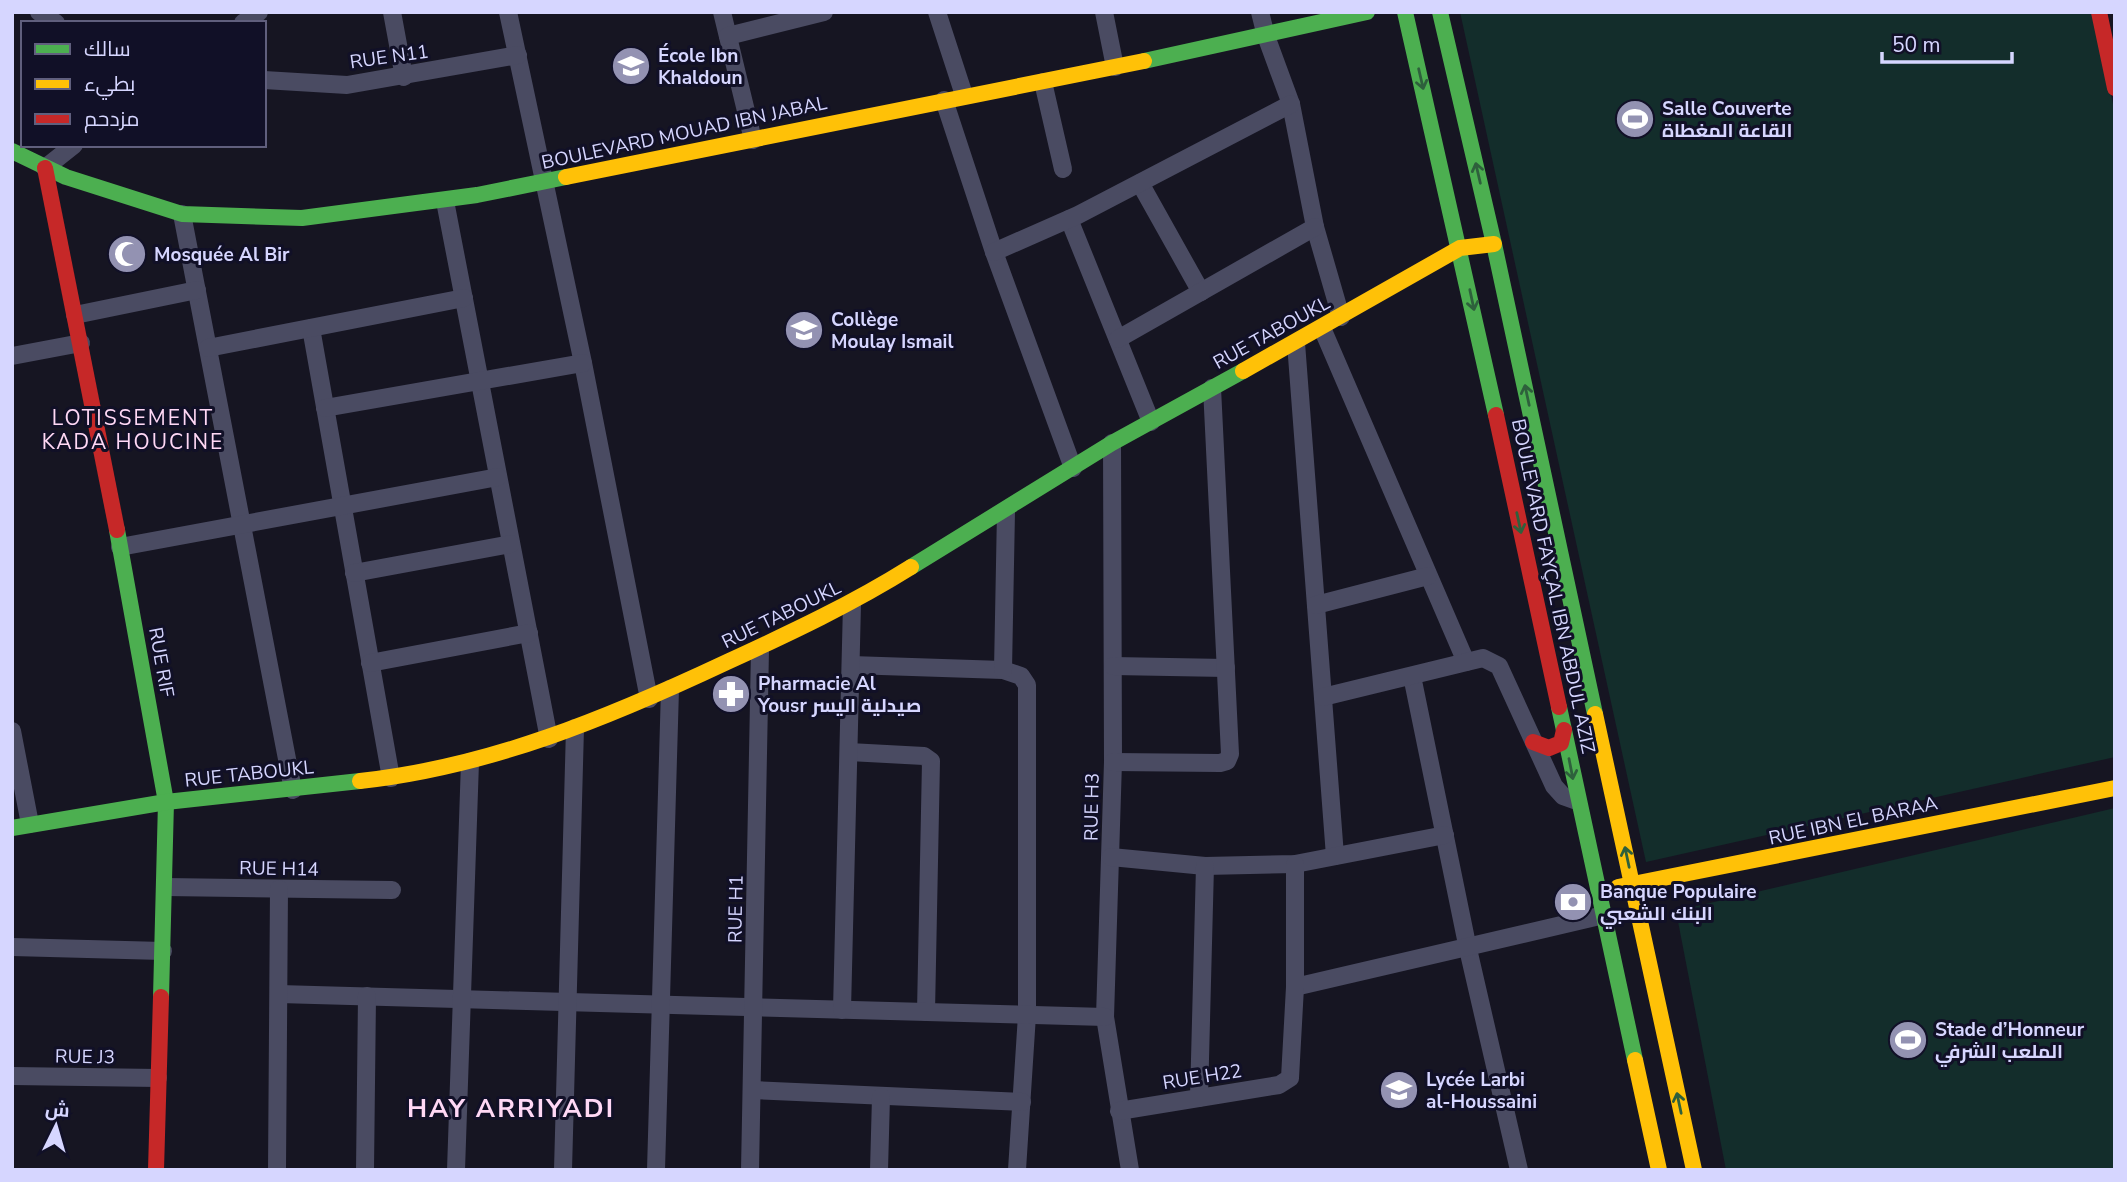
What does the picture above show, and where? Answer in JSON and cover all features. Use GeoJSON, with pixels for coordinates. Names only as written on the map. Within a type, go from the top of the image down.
{"type":"FeatureCollection","features":[{"type":"Feature","properties":{"kind":"main road","name":"BOULEVARD MOUAD IBN JABAL"},"geometry":{"type":"LineString","coordinates":[[12,151],[45,168],[116,195],[182,214],[302,218],[445,201],[544,182],[1266,36],[1367,12]]}},
{"type":"Feature","properties":{"kind":"main road","name":"BOULEVARD FAYÇAL IBN ABDUL AZIZ"},"geometry":{"type":"LineString","coordinates":[[1405,12],[1460,248],[1577,801],[1599,889],[1659,1170]]}},
{"type":"Feature","properties":{"kind":"main road","name":"BOULEVARD FAYÇAL IBN ABDUL AZIZ"},"geometry":{"type":"LineString","coordinates":[[1440,12],[1494,244],[1694,1170]]}},
{"type":"Feature","properties":{"kind":"main road"},"geometry":{"type":"LineString","coordinates":[[2099,12],[2115,88]]}},
{"type":"Feature","properties":{"kind":"main road","name":"RUE RIF"},"geometry":{"type":"LineString","coordinates":[[45,168],[120,547],[166,802],[156,1170]]}},
{"type":"Feature","properties":{"kind":"main road","name":"RUE TABOUKL"},"geometry":{"type":"LineString","coordinates":[[12,828],[166,802],[391,778],[470,762],[549,739],[649,699],[852,604],[1006,512],[1112,443],[1322,328],[1460,248],[1494,244]]}},
{"type":"Feature","properties":{"kind":"main road"},"geometry":{"type":"LineString","coordinates":[[1534,742],[1549,748],[1557,746],[1561,743],[1564,730]]}},
{"type":"Feature","properties":{"kind":"main road","name":"RUE IBN EL BARAA"},"geometry":{"type":"LineString","coordinates":[[1599,889],[1633,886],[2115,788]]}},
{"type":"Feature","properties":{"kind":"street"},"geometry":{"type":"LineString","coordinates":[[392,12],[404,77]]}},
{"type":"Feature","properties":{"kind":"street"},"geometry":{"type":"LineString","coordinates":[[508,12],[583,362],[649,699]]}},
{"type":"Feature","properties":{"kind":"street"},"geometry":{"type":"LineString","coordinates":[[722,12],[753,140]]}},
{"type":"Feature","properties":{"kind":"street"},"geometry":{"type":"LineString","coordinates":[[728,36],[824,12]]}},
{"type":"Feature","properties":{"kind":"street"},"geometry":{"type":"LineString","coordinates":[[937,12],[964,95]]}},
{"type":"Feature","properties":{"kind":"street"},"geometry":{"type":"LineString","coordinates":[[1104,12],[1115,67]]}},
{"type":"Feature","properties":{"kind":"street"},"geometry":{"type":"LineString","coordinates":[[1260,12],[1291,104],[1315,227],[1341,317]]}},
{"type":"Feature","properties":{"kind":"street","name":"RUE N11"},"geometry":{"type":"LineString","coordinates":[[266,80],[347,85],[517,55]]}},
{"type":"Feature","properties":{"kind":"street"},"geometry":{"type":"LineString","coordinates":[[1042,82],[1063,169]]}},
{"type":"Feature","properties":{"kind":"street"},"geometry":{"type":"LineString","coordinates":[[944,100],[994,252],[1073,468]]}},
{"type":"Feature","properties":{"kind":"street"},"geometry":{"type":"LineString","coordinates":[[994,252],[1069,219],[1291,104]]}},
{"type":"Feature","properties":{"kind":"street"},"geometry":{"type":"LineString","coordinates":[[45,168],[71,147]]}},
{"type":"Feature","properties":{"kind":"street"},"geometry":{"type":"LineString","coordinates":[[1140,183],[1201,292]]}},
{"type":"Feature","properties":{"kind":"street"},"geometry":{"type":"LineString","coordinates":[[445,201],[549,739]]}},
{"type":"Feature","properties":{"kind":"street"},"geometry":{"type":"LineString","coordinates":[[182,214],[293,790]]}},
{"type":"Feature","properties":{"kind":"street"},"geometry":{"type":"LineString","coordinates":[[1069,219],[1151,422]]}},
{"type":"Feature","properties":{"kind":"street"},"geometry":{"type":"LineString","coordinates":[[1118,339],[1315,227]]}},
{"type":"Feature","properties":{"kind":"street"},"geometry":{"type":"LineString","coordinates":[[75,315],[197,290]]}},
{"type":"Feature","properties":{"kind":"street"},"geometry":{"type":"LineString","coordinates":[[208,348],[464,298]]}},
{"type":"Feature","properties":{"kind":"street"},"geometry":{"type":"LineString","coordinates":[[311,328],[391,778]]}},
{"type":"Feature","properties":{"kind":"street"},"geometry":{"type":"LineString","coordinates":[[1322,328],[1465,662]]}},
{"type":"Feature","properties":{"kind":"street"},"geometry":{"type":"LineString","coordinates":[[1296,342],[1335,856]]}},
{"type":"Feature","properties":{"kind":"street"},"geometry":{"type":"LineString","coordinates":[[12,356],[81,343]]}},
{"type":"Feature","properties":{"kind":"street"},"geometry":{"type":"LineString","coordinates":[[325,408],[583,362]]}},
{"type":"Feature","properties":{"kind":"street"},"geometry":{"type":"LineString","coordinates":[[1113,762],[1227,761],[1232,748],[1212,388]]}},
{"type":"Feature","properties":{"kind":"street","name":"RUE H3"},"geometry":{"type":"LineString","coordinates":[[1112,443],[1113,762],[1105,1017],[1130,1170]]}},
{"type":"Feature","properties":{"kind":"street"},"geometry":{"type":"LineString","coordinates":[[120,547],[498,477]]}},
{"type":"Feature","properties":{"kind":"street"},"geometry":{"type":"LineString","coordinates":[[1003,670],[1006,512]]}},
{"type":"Feature","properties":{"kind":"street"},"geometry":{"type":"LineString","coordinates":[[354,573],[511,544]]}},
{"type":"Feature","properties":{"kind":"street"},"geometry":{"type":"LineString","coordinates":[[1316,605],[1428,576]]}},
{"type":"Feature","properties":{"kind":"street"},"geometry":{"type":"LineString","coordinates":[[842,1010],[852,604]]}},
{"type":"Feature","properties":{"kind":"street"},"geometry":{"type":"LineString","coordinates":[[370,663],[528,633]]}},
{"type":"Feature","properties":{"kind":"street","name":"RUE H1"},"geometry":{"type":"LineString","coordinates":[[750,1170],[760,649]]}},
{"type":"Feature","properties":{"kind":"street"},"geometry":{"type":"LineString","coordinates":[[1323,697],[1483,658],[1499,666],[1554,786],[1563,796],[1577,801]]}},
{"type":"Feature","properties":{"kind":"street"},"geometry":{"type":"LineString","coordinates":[[851,665],[1003,670],[1021,676],[1027,685],[1027,1015],[1017,1170]]}},
{"type":"Feature","properties":{"kind":"street"},"geometry":{"type":"LineString","coordinates":[[1113,666],[1226,668]]}},
{"type":"Feature","properties":{"kind":"street"},"geometry":{"type":"LineString","coordinates":[[1412,676],[1468,949],[1520,1170]]}},
{"type":"Feature","properties":{"kind":"street"},"geometry":{"type":"LineString","coordinates":[[656,1170],[670,689]]}},
{"type":"Feature","properties":{"kind":"street"},"geometry":{"type":"LineString","coordinates":[[563,1170],[575,728]]}},
{"type":"Feature","properties":{"kind":"street"},"geometry":{"type":"LineString","coordinates":[[12,731],[30,824]]}},
{"type":"Feature","properties":{"kind":"street"},"geometry":{"type":"LineString","coordinates":[[849,752],[924,756],[931,761],[926,1012]]}},
{"type":"Feature","properties":{"kind":"street"},"geometry":{"type":"LineString","coordinates":[[456,1170],[470,762]]}},
{"type":"Feature","properties":{"kind":"street"},"geometry":{"type":"LineString","coordinates":[[1111,857],[1205,866],[1295,864],[1445,835]]}},
{"type":"Feature","properties":{"kind":"street"},"geometry":{"type":"LineString","coordinates":[[1295,864],[1295,987],[1468,949],[1604,915]]}},
{"type":"Feature","properties":{"kind":"street"},"geometry":{"type":"LineString","coordinates":[[1199,1098],[1205,866]]}},
{"type":"Feature","properties":{"kind":"street","name":"RUE H14"},"geometry":{"type":"LineString","coordinates":[[165,887],[392,890]]}},
{"type":"Feature","properties":{"kind":"street"},"geometry":{"type":"LineString","coordinates":[[277,1170],[279,889]]}},
{"type":"Feature","properties":{"kind":"street"},"geometry":{"type":"LineString","coordinates":[[12,947],[163,951]]}},
{"type":"Feature","properties":{"kind":"street","name":"RUE H22"},"geometry":{"type":"LineString","coordinates":[[1119,1111],[1279,1085],[1290,1078],[1295,987]]}},
{"type":"Feature","properties":{"kind":"street"},"geometry":{"type":"LineString","coordinates":[[279,994],[1105,1017]]}},
{"type":"Feature","properties":{"kind":"street"},"geometry":{"type":"LineString","coordinates":[[365,1170],[367,996]]}},
{"type":"Feature","properties":{"kind":"street","name":"RUE J3"},"geometry":{"type":"LineString","coordinates":[[12,1076],[158,1078]]}},
{"type":"Feature","properties":{"kind":"street"},"geometry":{"type":"LineString","coordinates":[[753,1090],[1022,1101]]}},
{"type":"Feature","properties":{"kind":"street"},"geometry":{"type":"LineString","coordinates":[[879,1170],[881,1097]]}},
{"type":"Feature","properties":{"kind":"green space"},"geometry":{"type":"Polygon","coordinates":[[[1460,12],[2093,12],[2115,113],[2115,757],[1646,862],[1460,12]]]}},
{"type":"Feature","properties":{"kind":"green space","name":"Stade d’Honneur الملعب الشرفي"},"geometry":{"type":"Polygon","coordinates":[[[2115,808],[2115,1170],[1726,1170],[1676,911],[2115,808]]]}},
{"type":"Feature","properties":{"kind":"traffic: fast"},"geometry":{"type":"LineString","coordinates":[[1144,61],[1367,12]]}},
{"type":"Feature","properties":{"kind":"traffic: fast"},"geometry":{"type":"LineString","coordinates":[[1405,12],[1496,415]]}},
{"type":"Feature","properties":{"kind":"traffic: fast"},"geometry":{"type":"LineString","coordinates":[[1440,12],[1494,244],[1595,714]]}},
{"type":"Feature","properties":{"kind":"traffic: fast"},"geometry":{"type":"LineString","coordinates":[[12,151],[66,177],[182,214],[302,218],[477,195],[566,177]]}},
{"type":"Feature","properties":{"kind":"traffic: fast"},"geometry":{"type":"LineString","coordinates":[[911,567],[1112,443],[1243,371]]}},
{"type":"Feature","properties":{"kind":"traffic: fast"},"geometry":{"type":"LineString","coordinates":[[117,530],[166,802],[161,997]]}},
{"type":"Feature","properties":{"kind":"traffic: fast"},"geometry":{"type":"LineString","coordinates":[[1559,707],[1635,1060]]}},
{"type":"Feature","properties":{"kind":"traffic: fast"},"geometry":{"type":"LineString","coordinates":[[12,828],[166,802],[360,781]]}},
{"type":"Feature","properties":{"kind":"traffic: slow"},"geometry":{"type":"LineString","coordinates":[[566,177],[1144,61]]}},
{"type":"Feature","properties":{"kind":"traffic: slow"},"geometry":{"type":"LineString","coordinates":[[1243,371],[1460,248],[1494,244]]}},
{"type":"Feature","properties":{"kind":"traffic: slow"},"geometry":{"type":"LineString","coordinates":[[360,781],[456,764],[502,752],[594,720],[797,629],[911,567]]}},
{"type":"Feature","properties":{"kind":"traffic: slow"},"geometry":{"type":"LineString","coordinates":[[1595,714],[1694,1170]]}},
{"type":"Feature","properties":{"kind":"traffic: slow"},"geometry":{"type":"LineString","coordinates":[[1618,887],[2115,788]]}},
{"type":"Feature","properties":{"kind":"traffic: slow"},"geometry":{"type":"LineString","coordinates":[[1635,1060],[1659,1170]]}},
{"type":"Feature","properties":{"kind":"traffic: jam"},"geometry":{"type":"LineString","coordinates":[[2099,12],[2115,88]]}},
{"type":"Feature","properties":{"kind":"traffic: jam"},"geometry":{"type":"LineString","coordinates":[[45,168],[117,530]]}},
{"type":"Feature","properties":{"kind":"traffic: jam"},"geometry":{"type":"LineString","coordinates":[[1496,415],[1559,707]]}},
{"type":"Feature","properties":{"kind":"traffic: jam"},"geometry":{"type":"LineString","coordinates":[[1533,742],[1549,748],[1561,743],[1564,730]]}},
{"type":"Feature","properties":{"kind":"traffic: jam"},"geometry":{"type":"LineString","coordinates":[[156,1170],[161,997]]}},
{"type":"Feature","properties":{"kind":"place","name":"École Ibn Khaldoun"},"geometry":{"type":"Point","coordinates":[631,66]}},
{"type":"Feature","properties":{"kind":"place","name":"Salle Couverte القاعة المغطاة"},"geometry":{"type":"Point","coordinates":[1635,119]}},
{"type":"Feature","properties":{"kind":"place","name":"Mosquée Al Bir"},"geometry":{"type":"Point","coordinates":[127,254]}},
{"type":"Feature","properties":{"kind":"place","name":"Collège Moulay Ismail"},"geometry":{"type":"Point","coordinates":[804,330]}},
{"type":"Feature","properties":{"kind":"place","name":"Pharmacie Al Yousr صيدلية اليسر"},"geometry":{"type":"Point","coordinates":[731,694]}},
{"type":"Feature","properties":{"kind":"place","name":"Banque Populaire البنك الشعبي"},"geometry":{"type":"Point","coordinates":[1573,902]}},
{"type":"Feature","properties":{"kind":"place","name":"Stade d’Honneur الملعب الشرفي"},"geometry":{"type":"Point","coordinates":[1908,1040]}},
{"type":"Feature","properties":{"kind":"place","name":"Lycée Larbi al-Houssaini"},"geometry":{"type":"Point","coordinates":[1399,1090]}},
{"type":"Feature","properties":{"kind":"district","name":"LOTISSEMENT KADA HOUCINE"},"geometry":{"type":"Point","coordinates":[133,430]}},
{"type":"Feature","properties":{"kind":"district","name":"HAY ARRIYADI"},"geometry":{"type":"Point","coordinates":[511,1108]}}]}
